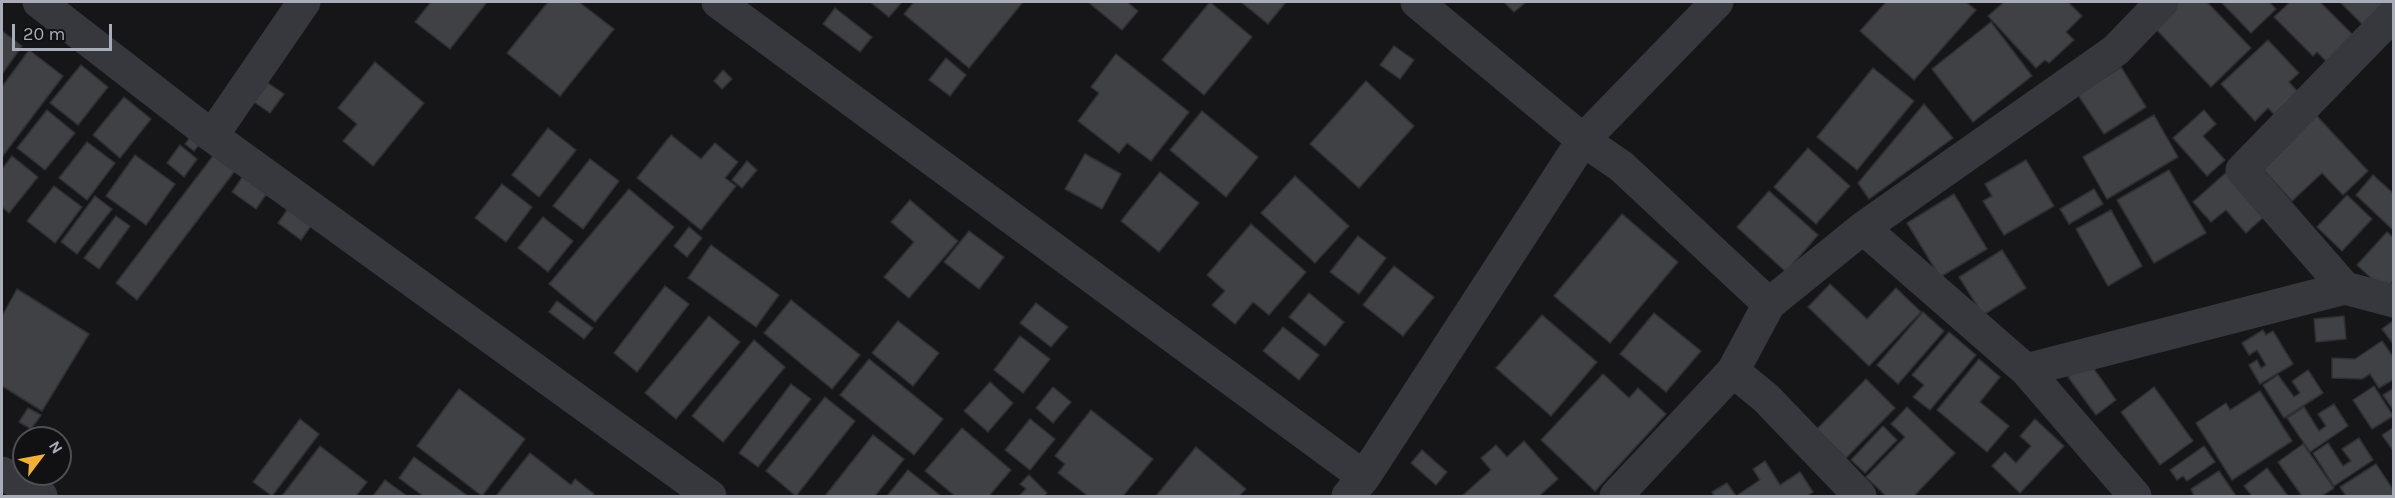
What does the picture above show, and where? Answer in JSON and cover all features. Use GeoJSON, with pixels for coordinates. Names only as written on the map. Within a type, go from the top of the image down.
{"type":"FeatureCollection","features":[{"type":"Feature","properties":{"kind":"street"},"geometry":{"type":"LineString","coordinates":[[39,2],[212,136],[710,496]]}},
{"type":"Feature","properties":{"kind":"street"},"geometry":{"type":"LineString","coordinates":[[212,136],[304,2]]}},
{"type":"Feature","properties":{"kind":"street"},"geometry":{"type":"LineString","coordinates":[[718,2],[1356,487],[1583,140],[1717,2]]}},
{"type":"Feature","properties":{"kind":"street"},"geometry":{"type":"LineString","coordinates":[[1417,2],[1583,140],[1621,166],[1769,304]]}},
{"type":"Feature","properties":{"kind":"street"},"geometry":{"type":"LineString","coordinates":[[1616,496],[1733,371],[1769,304],[1863,228],[2116,50],[2162,2]]}},
{"type":"Feature","properties":{"kind":"street"},"geometry":{"type":"LineString","coordinates":[[2345,288],[2242,170],[2394,14]]}},
{"type":"Feature","properties":{"kind":"street"},"geometry":{"type":"LineString","coordinates":[[1863,228],[2026,370],[2135,496]]}},
{"type":"Feature","properties":{"kind":"street"},"geometry":{"type":"LineString","coordinates":[[2026,370],[2345,288],[2394,301]]}},
{"type":"Feature","properties":{"kind":"street"},"geometry":{"type":"LineString","coordinates":[[1733,371],[1766,398],[1860,496]]}},
{"type":"Feature","properties":{"kind":"street"},"geometry":{"type":"LineString","coordinates":[[2,473],[40,496]]}},
{"type":"Feature","properties":{"kind":"building"},"geometry":{"type":"Polygon","coordinates":[[[431,2],[487,2],[450,49],[415,22],[431,2]]]}},
{"type":"Feature","properties":{"kind":"building"},"geometry":{"type":"Polygon","coordinates":[[[548,2],[579,2],[614,29],[560,96],[507,53],[548,2]]]}},
{"type":"Feature","properties":{"kind":"building"},"geometry":{"type":"Polygon","coordinates":[[[870,2],[902,2],[889,17],[870,2]]]}},
{"type":"Feature","properties":{"kind":"building"},"geometry":{"type":"Polygon","coordinates":[[[914,2],[1023,2],[969,68],[904,14],[914,2]]]}},
{"type":"Feature","properties":{"kind":"building"},"geometry":{"type":"Polygon","coordinates":[[[1088,2],[1127,2],[1138,11],[1122,30],[1088,2]]]}},
{"type":"Feature","properties":{"kind":"building"},"geometry":{"type":"Polygon","coordinates":[[[1210,2],[1252,37],[1204,95],[1162,60],[1210,2]]]}},
{"type":"Feature","properties":{"kind":"building"},"geometry":{"type":"Polygon","coordinates":[[[1241,2],[1286,2],[1268,24],[1241,2]]]}},
{"type":"Feature","properties":{"kind":"building"},"geometry":{"type":"Polygon","coordinates":[[[1504,2],[1526,2],[1514,12],[1504,2]]]}},
{"type":"Feature","properties":{"kind":"building"},"geometry":{"type":"Polygon","coordinates":[[[1886,2],[1966,2],[1976,10],[1914,80],[1860,31],[1886,2]]]}},
{"type":"Feature","properties":{"kind":"building"},"geometry":{"type":"Polygon","coordinates":[[[2004,2],[2068,2],[2082,16],[2066,32],[2074,40],[2049,63],[2045,60],[2036,68],[1988,16],[2004,2]]]}},
{"type":"Feature","properties":{"kind":"building"},"geometry":{"type":"Polygon","coordinates":[[[2175,2],[2207,2],[2251,48],[2211,87],[2151,24],[2175,2]]]}},
{"type":"Feature","properties":{"kind":"building"},"geometry":{"type":"Polygon","coordinates":[[[2221,2],[2269,2],[2276,9],[2251,33],[2221,2]]]}},
{"type":"Feature","properties":{"kind":"building"},"geometry":{"type":"Polygon","coordinates":[[[2290,2],[2320,2],[2355,37],[2328,63],[2317,52],[2313,56],[2274,17],[2290,2]]]}},
{"type":"Feature","properties":{"kind":"building"},"geometry":{"type":"Polygon","coordinates":[[[2340,2],[2394,2],[2368,30],[2340,2]]]}},
{"type":"Feature","properties":{"kind":"building"},"geometry":{"type":"Polygon","coordinates":[[[835,8],[872,37],[860,52],[823,24],[835,8]]]}},
{"type":"Feature","properties":{"kind":"building"},"geometry":{"type":"Polygon","coordinates":[[[1991,22],[2032,76],[1973,122],[1932,69],[1991,22]]]}},
{"type":"Feature","properties":{"kind":"building"},"geometry":{"type":"Polygon","coordinates":[[[2,31],[22,46],[2,74],[2,31]]]}},
{"type":"Feature","properties":{"kind":"building"},"geometry":{"type":"Polygon","coordinates":[[[2268,40],[2299,73],[2289,82],[2298,92],[2274,114],[2268,108],[2255,121],[2221,84],[2268,40]]]}},
{"type":"Feature","properties":{"kind":"building"},"geometry":{"type":"Polygon","coordinates":[[[1394,46],[1414,60],[1400,79],[1380,65],[1394,46]]]}},
{"type":"Feature","properties":{"kind":"building"},"geometry":{"type":"Polygon","coordinates":[[[29,50],[63,76],[2,157],[2,87],[29,50]]]}},
{"type":"Feature","properties":{"kind":"building"},"geometry":{"type":"Polygon","coordinates":[[[1116,54],[1189,112],[1151,161],[1127,143],[1119,153],[1078,121],[1099,93],[1091,87],[1116,54]]]}},
{"type":"Feature","properties":{"kind":"building"},"geometry":{"type":"Polygon","coordinates":[[[946,58],[966,75],[950,96],[929,80],[946,58]]]}},
{"type":"Feature","properties":{"kind":"building"},"geometry":{"type":"Polygon","coordinates":[[[375,62],[424,103],[373,166],[343,141],[357,124],[338,108],[375,62]]]}},
{"type":"Feature","properties":{"kind":"building"},"geometry":{"type":"Polygon","coordinates":[[[81,65],[108,87],[78,125],[50,103],[81,65]]]}},
{"type":"Feature","properties":{"kind":"building"},"geometry":{"type":"Polygon","coordinates":[[[2121,67],[2146,107],[2104,134],[2078,95],[2121,67]]]}},
{"type":"Feature","properties":{"kind":"building"},"geometry":{"type":"Polygon","coordinates":[[[1873,68],[1914,101],[1857,170],[1817,137],[1873,68]]]}},
{"type":"Feature","properties":{"kind":"building"},"geometry":{"type":"Polygon","coordinates":[[[723,70],[732,79],[722,89],[714,81],[723,70]]]}},
{"type":"Feature","properties":{"kind":"building"},"geometry":{"type":"Polygon","coordinates":[[[1366,81],[1414,126],[1359,188],[1310,144],[1366,81]]]}},
{"type":"Feature","properties":{"kind":"building"},"geometry":{"type":"Polygon","coordinates":[[[268,83],[284,94],[270,113],[254,102],[268,83]]]}},
{"type":"Feature","properties":{"kind":"building"},"geometry":{"type":"Polygon","coordinates":[[[124,97],[151,119],[120,158],[93,135],[124,97]]]}},
{"type":"Feature","properties":{"kind":"building"},"geometry":{"type":"Polygon","coordinates":[[[1924,104],[1953,138],[1869,199],[1858,183],[1924,104]]]}},
{"type":"Feature","properties":{"kind":"building"},"geometry":{"type":"Polygon","coordinates":[[[47,110],[75,133],[45,170],[17,148],[47,110]]]}},
{"type":"Feature","properties":{"kind":"building"},"geometry":{"type":"Polygon","coordinates":[[[2204,110],[2216,124],[2203,136],[2225,160],[2207,176],[2173,138],[2204,110]]]}},
{"type":"Feature","properties":{"kind":"building"},"geometry":{"type":"Polygon","coordinates":[[[1202,111],[1258,157],[1226,197],[1170,150],[1202,111]]]}},
{"type":"Feature","properties":{"kind":"building"},"geometry":{"type":"Polygon","coordinates":[[[2315,114],[2368,171],[2343,195],[2322,173],[2292,201],[2260,166],[2315,114]]]}},
{"type":"Feature","properties":{"kind":"building"},"geometry":{"type":"Polygon","coordinates":[[[2154,115],[2178,157],[2107,199],[2083,157],[2154,115]]]}},
{"type":"Feature","properties":{"kind":"building"},"geometry":{"type":"Polygon","coordinates":[[[548,128],[576,150],[539,197],[512,175],[548,128]]]}},
{"type":"Feature","properties":{"kind":"building"},"geometry":{"type":"Polygon","coordinates":[[[197,129],[206,136],[194,151],[185,144],[197,129]]]}},
{"type":"Feature","properties":{"kind":"building"},"geometry":{"type":"Polygon","coordinates":[[[671,135],[701,159],[715,143],[738,162],[725,178],[736,186],[701,230],[637,178],[671,135]]]}},
{"type":"Feature","properties":{"kind":"building"},"geometry":{"type":"Polygon","coordinates":[[[87,142],[115,163],[87,200],[59,178],[87,142]]]}},
{"type":"Feature","properties":{"kind":"building"},"geometry":{"type":"Polygon","coordinates":[[[180,145],[197,159],[184,177],[167,163],[180,145]]]}},
{"type":"Feature","properties":{"kind":"building"},"geometry":{"type":"Polygon","coordinates":[[[1808,148],[1850,186],[1816,224],[1774,187],[1808,148]]]}},
{"type":"Feature","properties":{"kind":"building"},"geometry":{"type":"Polygon","coordinates":[[[216,152],[237,168],[137,300],[116,283],[216,152]]]}},
{"type":"Feature","properties":{"kind":"building"},"geometry":{"type":"Polygon","coordinates":[[[1085,154],[1121,174],[1102,209],[1065,189],[1085,154]]]}},
{"type":"Feature","properties":{"kind":"building"},"geometry":{"type":"Polygon","coordinates":[[[135,155],[175,184],[146,225],[106,196],[135,155]]]}},
{"type":"Feature","properties":{"kind":"building"},"geometry":{"type":"Polygon","coordinates":[[[12,156],[38,177],[9,213],[2,207],[2,169],[12,156]]]}},
{"type":"Feature","properties":{"kind":"building"},"geometry":{"type":"Polygon","coordinates":[[[590,159],[619,181],[583,229],[553,206],[590,159]]]}},
{"type":"Feature","properties":{"kind":"building"},"geometry":{"type":"Polygon","coordinates":[[[2026,160],[2054,206],[2004,235],[1983,201],[1992,196],[1985,184],[2026,160]]]}},
{"type":"Feature","properties":{"kind":"building"},"geometry":{"type":"Polygon","coordinates":[[[747,161],[757,170],[742,188],[732,180],[747,161]]]}},
{"type":"Feature","properties":{"kind":"building"},"geometry":{"type":"Polygon","coordinates":[[[248,169],[272,186],[256,209],[232,192],[248,169]]]}},
{"type":"Feature","properties":{"kind":"building"},"geometry":{"type":"Polygon","coordinates":[[[2169,170],[2206,233],[2154,263],[2117,200],[2169,170]]]}},
{"type":"Feature","properties":{"kind":"building"},"geometry":{"type":"Polygon","coordinates":[[[2229,170],[2268,213],[2246,233],[2226,210],[2211,222],[2193,202],[2229,170]]]}},
{"type":"Feature","properties":{"kind":"building"},"geometry":{"type":"Polygon","coordinates":[[[1160,172],[1199,203],[1159,252],[1121,221],[1160,172]]]}},
{"type":"Feature","properties":{"kind":"building"},"geometry":{"type":"Polygon","coordinates":[[[2373,175],[2394,194],[2394,231],[2356,195],[2373,175]]]}},
{"type":"Feature","properties":{"kind":"building"},"geometry":{"type":"Polygon","coordinates":[[[1295,176],[1349,226],[1315,263],[1261,213],[1295,176]]]}},
{"type":"Feature","properties":{"kind":"building"},"geometry":{"type":"Polygon","coordinates":[[[502,184],[532,207],[506,242],[475,218],[502,184]]]}},
{"type":"Feature","properties":{"kind":"building"},"geometry":{"type":"Polygon","coordinates":[[[54,186],[82,207],[55,243],[27,221],[54,186]]]}},
{"type":"Feature","properties":{"kind":"building"},"geometry":{"type":"Polygon","coordinates":[[[629,189],[674,227],[595,322],[549,284],[629,189]]]}},
{"type":"Feature","properties":{"kind":"building"},"geometry":{"type":"Polygon","coordinates":[[[2094,189],[2103,204],[2069,224],[2060,209],[2094,189]]]}},
{"type":"Feature","properties":{"kind":"building"},"geometry":{"type":"Polygon","coordinates":[[[1769,191],[1818,235],[1786,272],[1737,227],[1769,191]]]}},
{"type":"Feature","properties":{"kind":"building"},"geometry":{"type":"Polygon","coordinates":[[[1954,194],[1987,249],[1940,277],[1907,223],[1954,194]]]}},
{"type":"Feature","properties":{"kind":"building"},"geometry":{"type":"Polygon","coordinates":[[[2347,195],[2372,219],[2342,251],[2317,227],[2347,195]]]}},
{"type":"Feature","properties":{"kind":"building"},"geometry":{"type":"Polygon","coordinates":[[[95,196],[112,209],[77,254],[61,242],[95,196]]]}},
{"type":"Feature","properties":{"kind":"building"},"geometry":{"type":"Polygon","coordinates":[[[910,200],[958,241],[909,298],[884,277],[914,242],[891,222],[910,200]]]}},
{"type":"Feature","properties":{"kind":"building"},"geometry":{"type":"Polygon","coordinates":[[[292,203],[315,220],[301,240],[278,223],[292,203]]]}},
{"type":"Feature","properties":{"kind":"building"},"geometry":{"type":"Polygon","coordinates":[[[2111,210],[2142,266],[2108,286],[2076,229],[2111,210]]]}},
{"type":"Feature","properties":{"kind":"building"},"geometry":{"type":"Polygon","coordinates":[[[1622,214],[1678,262],[1610,343],[1554,296],[1622,214]]]}},
{"type":"Feature","properties":{"kind":"building"},"geometry":{"type":"Polygon","coordinates":[[[116,216],[130,226],[99,269],[84,258],[116,216]]]}},
{"type":"Feature","properties":{"kind":"building"},"geometry":{"type":"Polygon","coordinates":[[[543,217],[573,241],[548,272],[518,248],[543,217]]]}},
{"type":"Feature","properties":{"kind":"building"},"geometry":{"type":"Polygon","coordinates":[[[1251,224],[1306,272],[1269,315],[1253,302],[1235,324],[1212,305],[1225,291],[1207,275],[1251,224]]]}},
{"type":"Feature","properties":{"kind":"building"},"geometry":{"type":"Polygon","coordinates":[[[689,227],[702,238],[687,257],[674,246],[689,227]]]}},
{"type":"Feature","properties":{"kind":"building"},"geometry":{"type":"Polygon","coordinates":[[[969,231],[1004,257],[979,289],[944,262],[969,231]]]}},
{"type":"Feature","properties":{"kind":"building"},"geometry":{"type":"Polygon","coordinates":[[[2387,232],[2394,238],[2394,280],[2384,290],[2357,265],[2387,232]]]}},
{"type":"Feature","properties":{"kind":"building"},"geometry":{"type":"Polygon","coordinates":[[[1358,236],[1386,258],[1359,294],[1330,272],[1358,236]]]}},
{"type":"Feature","properties":{"kind":"building"},"geometry":{"type":"Polygon","coordinates":[[[711,245],[779,295],[756,327],[688,278],[711,245]]]}},
{"type":"Feature","properties":{"kind":"building"},"geometry":{"type":"Polygon","coordinates":[[[2002,250],[2026,288],[1983,315],[1959,277],[2002,250]]]}},
{"type":"Feature","properties":{"kind":"building"},"geometry":{"type":"Polygon","coordinates":[[[1394,266],[1434,297],[1403,336],[1363,305],[1394,266]]]}},
{"type":"Feature","properties":{"kind":"building"},"geometry":{"type":"Polygon","coordinates":[[[1830,284],[1867,319],[1896,288],[1921,312],[1869,366],[1808,307],[1830,284]]]}},
{"type":"Feature","properties":{"kind":"building"},"geometry":{"type":"Polygon","coordinates":[[[665,286],[689,304],[637,372],[614,353],[665,286]]]}},
{"type":"Feature","properties":{"kind":"building"},"geometry":{"type":"Polygon","coordinates":[[[17,289],[89,334],[42,411],[2,386],[2,316],[17,289]]]}},
{"type":"Feature","properties":{"kind":"building"},"geometry":{"type":"Polygon","coordinates":[[[1309,293],[1344,322],[1325,346],[1289,317],[1309,293]]]}},
{"type":"Feature","properties":{"kind":"building"},"geometry":{"type":"Polygon","coordinates":[[[791,300],[860,355],[832,389],[764,333],[791,300]]]}},
{"type":"Feature","properties":{"kind":"building"},"geometry":{"type":"Polygon","coordinates":[[[557,301],[593,328],[584,339],[549,312],[557,301]]]}},
{"type":"Feature","properties":{"kind":"building"},"geometry":{"type":"Polygon","coordinates":[[[1036,303],[1068,327],[1051,347],[1020,323],[1036,303]]]}},
{"type":"Feature","properties":{"kind":"building"},"geometry":{"type":"Polygon","coordinates":[[[1923,312],[1944,331],[1898,384],[1877,365],[1923,312]]]}},
{"type":"Feature","properties":{"kind":"building"},"geometry":{"type":"Polygon","coordinates":[[[1654,313],[1701,351],[1666,392],[1620,354],[1654,313]]]}},
{"type":"Feature","properties":{"kind":"building"},"geometry":{"type":"Polygon","coordinates":[[[1542,315],[1597,362],[1551,416],[1496,368],[1542,315]]]}},
{"type":"Feature","properties":{"kind":"building"},"geometry":{"type":"Polygon","coordinates":[[[709,316],[740,342],[676,419],[645,393],[709,316]]]}},
{"type":"Feature","properties":{"kind":"building"},"geometry":{"type":"Polygon","coordinates":[[[2344,316],[2346,339],[2316,342],[2314,319],[2344,316]]]}},
{"type":"Feature","properties":{"kind":"building"},"geometry":{"type":"Polygon","coordinates":[[[2394,320],[2394,345],[2382,329],[2394,320]]]}},
{"type":"Feature","properties":{"kind":"building"},"geometry":{"type":"Polygon","coordinates":[[[898,321],[939,353],[913,386],[872,353],[898,321]]]}},
{"type":"Feature","properties":{"kind":"building"},"geometry":{"type":"Polygon","coordinates":[[[1283,327],[1319,355],[1299,380],[1263,351],[1283,327]]]}},
{"type":"Feature","properties":{"kind":"building"},"geometry":{"type":"Polygon","coordinates":[[[2263,330],[2266,335],[2273,331],[2293,364],[2260,384],[2249,365],[2257,360],[2261,368],[2266,365],[2257,350],[2249,355],[2242,343],[2263,330]]]}},
{"type":"Feature","properties":{"kind":"building"},"geometry":{"type":"Polygon","coordinates":[[[1949,332],[1976,355],[1930,410],[1913,397],[1924,385],[1912,375],[1949,332]]]}},
{"type":"Feature","properties":{"kind":"building"},"geometry":{"type":"Polygon","coordinates":[[[1020,336],[1050,359],[1023,393],[994,370],[1020,336]]]}},
{"type":"Feature","properties":{"kind":"building"},"geometry":{"type":"Polygon","coordinates":[[[754,340],[785,367],[723,442],[692,416],[754,340]]]}},
{"type":"Feature","properties":{"kind":"building"},"geometry":{"type":"Polygon","coordinates":[[[2382,341],[2394,358],[2394,379],[2379,388],[2370,374],[2362,379],[2332,378],[2332,358],[2355,359],[2382,341]]]}},
{"type":"Feature","properties":{"kind":"building"},"geometry":{"type":"Polygon","coordinates":[[[869,359],[943,419],[914,455],[840,395],[869,359]]]}},
{"type":"Feature","properties":{"kind":"building"},"geometry":{"type":"Polygon","coordinates":[[[1979,359],[2000,377],[1980,402],[2009,426],[1987,452],[1937,410],[1979,359]]]}},
{"type":"Feature","properties":{"kind":"building"},"geometry":{"type":"Polygon","coordinates":[[[2089,362],[2116,400],[2096,415],[2068,377],[2089,362]]]}},
{"type":"Feature","properties":{"kind":"building"},"geometry":{"type":"Polygon","coordinates":[[[2308,370],[2323,393],[2284,418],[2263,385],[2278,375],[2294,397],[2300,393],[2292,381],[2308,370]]]}},
{"type":"Feature","properties":{"kind":"building"},"geometry":{"type":"Polygon","coordinates":[[[1603,374],[1629,398],[1638,388],[1666,414],[1595,491],[1541,440],[1603,374]]]}},
{"type":"Feature","properties":{"kind":"building"},"geometry":{"type":"Polygon","coordinates":[[[1866,379],[1895,408],[1846,458],[1817,429],[1866,379]]]}},
{"type":"Feature","properties":{"kind":"building"},"geometry":{"type":"Polygon","coordinates":[[[990,382],[1013,403],[988,432],[964,411],[990,382]]]}},
{"type":"Feature","properties":{"kind":"building"},"geometry":{"type":"Polygon","coordinates":[[[791,384],[811,399],[758,467],[739,453],[791,384]]]}},
{"type":"Feature","properties":{"kind":"building"},"geometry":{"type":"Polygon","coordinates":[[[2374,386],[2393,416],[2372,429],[2353,400],[2374,386]]]}},
{"type":"Feature","properties":{"kind":"building"},"geometry":{"type":"Polygon","coordinates":[[[1053,387],[1071,402],[1053,423],[1036,408],[1053,387]]]}},
{"type":"Feature","properties":{"kind":"building"},"geometry":{"type":"Polygon","coordinates":[[[2154,387],[2193,441],[2160,465],[2121,412],[2154,387]]]}},
{"type":"Feature","properties":{"kind":"building"},"geometry":{"type":"Polygon","coordinates":[[[2394,388],[2394,411],[2383,395],[2394,388]]]}},
{"type":"Feature","properties":{"kind":"building"},"geometry":{"type":"Polygon","coordinates":[[[459,389],[525,439],[482,496],[417,446],[459,389]]]}},
{"type":"Feature","properties":{"kind":"building"},"geometry":{"type":"Polygon","coordinates":[[[2260,391],[2292,441],[2232,480],[2196,423],[2226,403],[2230,410],[2260,391]]]}},
{"type":"Feature","properties":{"kind":"building"},"geometry":{"type":"Polygon","coordinates":[[[825,397],[855,421],[796,496],[766,471],[825,397]]]}},
{"type":"Feature","properties":{"kind":"building"},"geometry":{"type":"Polygon","coordinates":[[[2334,404],[2348,426],[2310,452],[2287,418],[2304,407],[2319,431],[2326,426],[2318,414],[2334,404]]]}},
{"type":"Feature","properties":{"kind":"building"},"geometry":{"type":"Polygon","coordinates":[[[1907,407],[1955,453],[1914,496],[1886,496],[1866,477],[1905,437],[1891,424],[1907,407]]]}},
{"type":"Feature","properties":{"kind":"building"},"geometry":{"type":"Polygon","coordinates":[[[28,408],[41,415],[33,426],[26,426],[19,422],[28,408]]]}},
{"type":"Feature","properties":{"kind":"building"},"geometry":{"type":"Polygon","coordinates":[[[1091,410],[1153,459],[1123,496],[1088,496],[1058,473],[1065,464],[1055,456],[1091,410]]]}},
{"type":"Feature","properties":{"kind":"building"},"geometry":{"type":"Polygon","coordinates":[[[300,419],[319,434],[272,496],[253,482],[300,419]]]}},
{"type":"Feature","properties":{"kind":"building"},"geometry":{"type":"Polygon","coordinates":[[[1030,419],[1055,439],[1030,470],[1005,450],[1030,419]]]}},
{"type":"Feature","properties":{"kind":"building"},"geometry":{"type":"Polygon","coordinates":[[[2035,419],[2064,446],[2020,493],[1992,466],[2005,452],[2016,463],[2031,446],[2020,436],[2035,419]]]}},
{"type":"Feature","properties":{"kind":"building"},"geometry":{"type":"Polygon","coordinates":[[[1883,426],[1897,440],[1865,473],[1851,460],[1883,426]]]}},
{"type":"Feature","properties":{"kind":"building"},"geometry":{"type":"Polygon","coordinates":[[[2394,427],[2394,452],[2382,435],[2394,427]]]}},
{"type":"Feature","properties":{"kind":"building"},"geometry":{"type":"Polygon","coordinates":[[[962,428],[1011,470],[989,496],[955,496],[925,471],[962,428]]]}},
{"type":"Feature","properties":{"kind":"building"},"geometry":{"type":"Polygon","coordinates":[[[873,435],[904,459],[875,496],[825,496],[873,435]]]}},
{"type":"Feature","properties":{"kind":"building"},"geometry":{"type":"Polygon","coordinates":[[[2359,438],[2373,460],[2334,486],[2313,453],[2328,443],[2343,466],[2351,461],[2342,449],[2359,438]]]}},
{"type":"Feature","properties":{"kind":"building"},"geometry":{"type":"Polygon","coordinates":[[[1524,441],[1558,479],[1539,496],[1462,496],[1491,470],[1481,458],[1496,445],[1507,457],[1524,441]]]}},
{"type":"Feature","properties":{"kind":"building"},"geometry":{"type":"Polygon","coordinates":[[[2303,444],[2334,488],[2322,496],[2302,496],[2278,462],[2303,444]]]}},
{"type":"Feature","properties":{"kind":"building"},"geometry":{"type":"Polygon","coordinates":[[[320,446],[367,482],[356,496],[282,496],[320,446]]]}},
{"type":"Feature","properties":{"kind":"building"},"geometry":{"type":"Polygon","coordinates":[[[2204,446],[2215,462],[2187,481],[2183,476],[2177,480],[2170,470],[2204,446]]]}},
{"type":"Feature","properties":{"kind":"building"},"geometry":{"type":"Polygon","coordinates":[[[1196,447],[1246,489],[1239,496],[1156,496],[1196,447]]]}},
{"type":"Feature","properties":{"kind":"building"},"geometry":{"type":"Polygon","coordinates":[[[1422,450],[1447,472],[1436,485],[1411,463],[1422,450]]]}},
{"type":"Feature","properties":{"kind":"building"},"geometry":{"type":"Polygon","coordinates":[[[530,453],[571,485],[575,479],[594,494],[592,496],[496,496],[530,453]]]}},
{"type":"Feature","properties":{"kind":"building"},"geometry":{"type":"Polygon","coordinates":[[[414,457],[468,496],[423,496],[399,478],[414,457]]]}},
{"type":"Feature","properties":{"kind":"building"},"geometry":{"type":"Polygon","coordinates":[[[1765,461],[1780,485],[1800,472],[1813,492],[1807,496],[1736,496],[1760,480],[1753,469],[1765,461]]]}},
{"type":"Feature","properties":{"kind":"building"},"geometry":{"type":"Polygon","coordinates":[[[2376,464],[2394,491],[2394,496],[2346,496],[2340,487],[2376,464]]]}},
{"type":"Feature","properties":{"kind":"building"},"geometry":{"type":"Polygon","coordinates":[[[2267,468],[2288,496],[2252,496],[2244,486],[2267,468]]]}},
{"type":"Feature","properties":{"kind":"building"},"geometry":{"type":"Polygon","coordinates":[[[908,470],[941,496],[887,496],[908,470]]]}},
{"type":"Feature","properties":{"kind":"building"},"geometry":{"type":"Polygon","coordinates":[[[2219,471],[2236,496],[2194,496],[2191,489],[2219,471]]]}},
{"type":"Feature","properties":{"kind":"building"},"geometry":{"type":"Polygon","coordinates":[[[1029,475],[1047,493],[1044,496],[1019,496],[1026,489],[1020,484],[1029,475]]]}},
{"type":"Feature","properties":{"kind":"building"},"geometry":{"type":"Polygon","coordinates":[[[385,480],[407,496],[373,496],[385,480]]]}},
{"type":"Feature","properties":{"kind":"building"},"geometry":{"type":"Polygon","coordinates":[[[1727,483],[1736,496],[1714,496],[1712,492],[1727,483]]]}}]}
